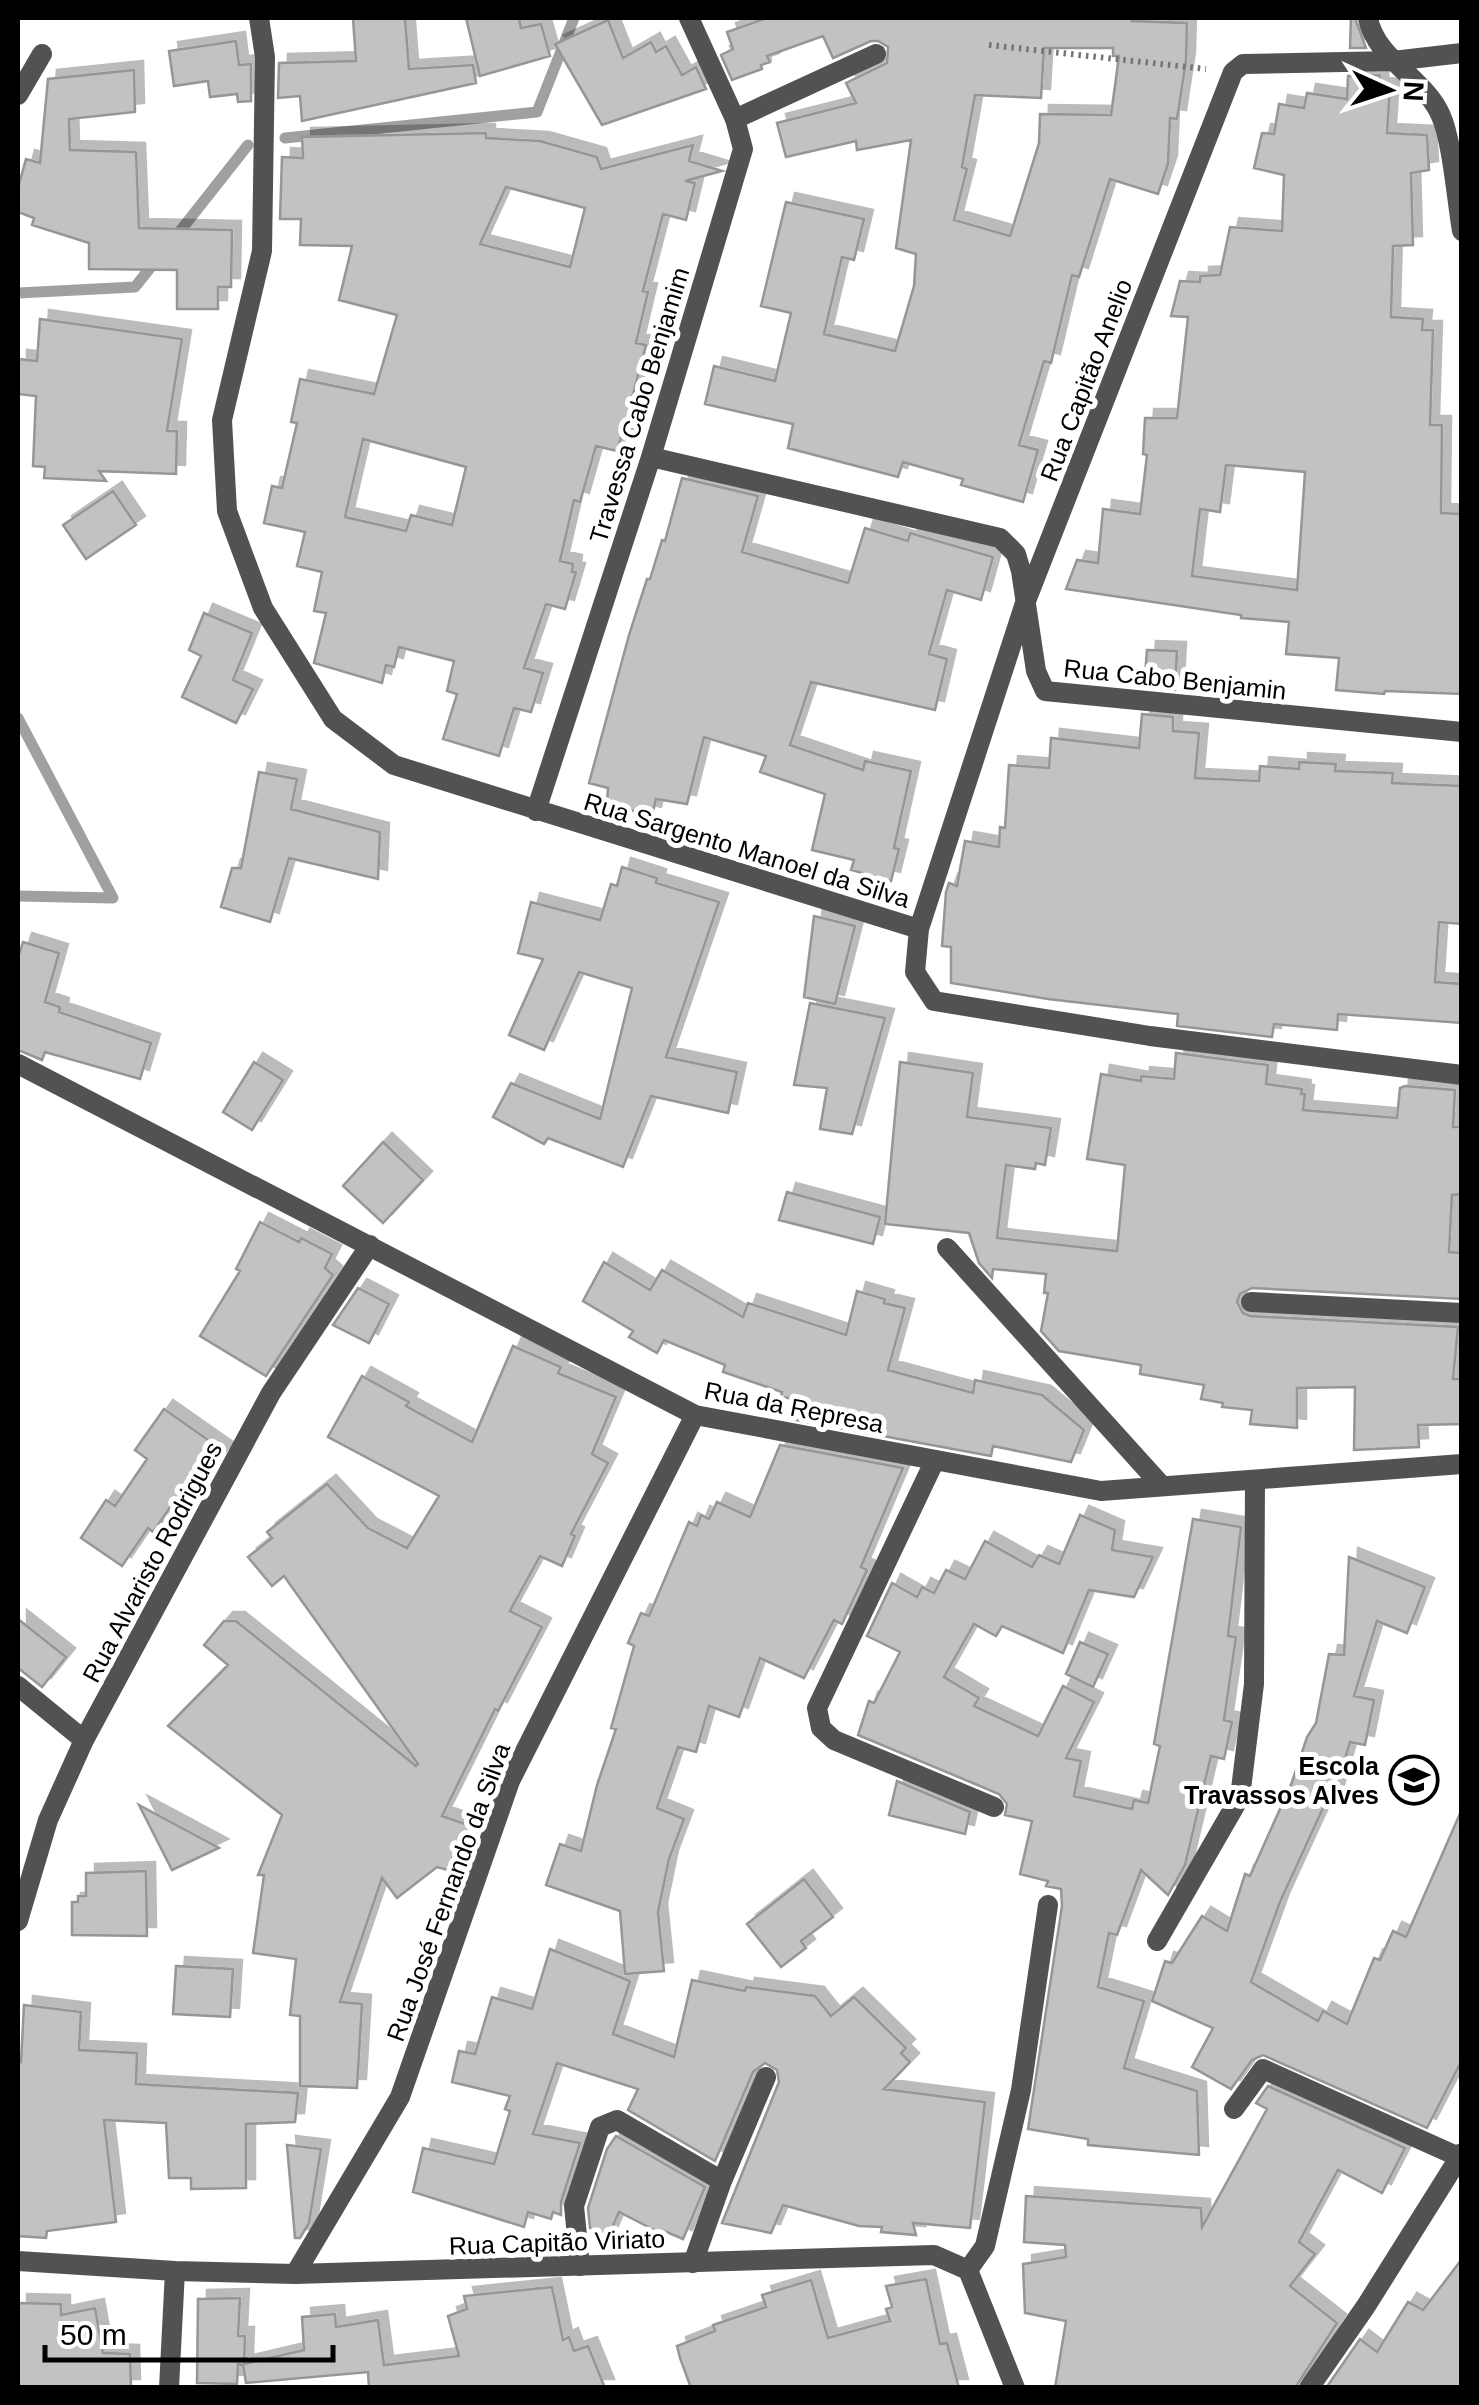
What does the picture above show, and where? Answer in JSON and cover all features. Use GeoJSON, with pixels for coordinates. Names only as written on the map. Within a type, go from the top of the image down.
{"type":"FeatureCollection","features":[{"type":"Feature","properties":{"kind":"street","name":"Rua Sargento Manoel da Silva"},"geometry":{"type":"LineString","coordinates":[[259,18],[265,57],[262,250],[222,420],[227,512],[263,608],[333,720],[394,765],[919,929],[915,972],[934,1001],[1150,1036],[1462,1076]]}},
{"type":"Feature","properties":{"kind":"street","name":"Travessa Cabo Benjamim"},"geometry":{"type":"LineString","coordinates":[[536,811],[652,457],[743,149],[735,119],[688,18]]}},
{"type":"Feature","properties":{"kind":"street"},"geometry":{"type":"LineString","coordinates":[[1368,18],[1370,29],[1394,61],[1426,91],[1442,118],[1462,231]]}},
{"type":"Feature","properties":{"kind":"street"},"geometry":{"type":"LineString","coordinates":[[18,95],[42,54]]}},
{"type":"Feature","properties":{"kind":"street"},"geometry":{"type":"LineString","coordinates":[[735,119],[876,54]]}},
{"type":"Feature","properties":{"kind":"street"},"geometry":{"type":"LineString","coordinates":[[1233,72],[1243,64],[1394,61],[1462,54]]}},
{"type":"Feature","properties":{"kind":"street","name":"Rua Capitão Anelio"},"geometry":{"type":"LineString","coordinates":[[919,929],[1024,606],[1233,72]]}},
{"type":"Feature","properties":{"kind":"street","name":"Rua Cabo Benjamin"},"geometry":{"type":"LineString","coordinates":[[652,457],[1000,538],[1016,554],[1022,571],[1036,671],[1045,691],[1462,732]]}},
{"type":"Feature","properties":{"kind":"street","name":"Rua da Represa"},"geometry":{"type":"LineString","coordinates":[[18,1064],[695,1416],[1101,1491],[1462,1464]]}},
{"type":"Feature","properties":{"kind":"street","name":"Rua Alvaristo Rodrigues"},"geometry":{"type":"LineString","coordinates":[[18,1922],[48,1820],[84,1740],[271,1393],[370,1244]]}},
{"type":"Feature","properties":{"kind":"street"},"geometry":{"type":"LineString","coordinates":[[946,1248],[1162,1486]]}},
{"type":"Feature","properties":{"kind":"street"},"geometry":{"type":"LineString","coordinates":[[1252,1302],[1462,1314]]}},
{"type":"Feature","properties":{"kind":"street","name":"Rua José Fernando da Silva"},"geometry":{"type":"LineString","coordinates":[[295,2274],[400,2098],[510,1781],[695,1416]]}},
{"type":"Feature","properties":{"kind":"street"},"geometry":{"type":"LineString","coordinates":[[935,1460],[818,1708],[821,1728],[834,1740],[994,1807]]}},
{"type":"Feature","properties":{"kind":"street"},"geometry":{"type":"LineString","coordinates":[[1157,1941],[1240,1798],[1254,1684],[1255,1480]]}},
{"type":"Feature","properties":{"kind":"street"},"geometry":{"type":"LineString","coordinates":[[18,1686],[84,1740]]}},
{"type":"Feature","properties":{"kind":"street"},"geometry":{"type":"LineString","coordinates":[[1015,2388],[968,2270],[984,2246],[1021,2090],[1048,1905]]}},
{"type":"Feature","properties":{"kind":"street"},"geometry":{"type":"LineString","coordinates":[[1234,2109],[1264,2068],[1460,2155],[1310,2388]]}},
{"type":"Feature","properties":{"kind":"street"},"geometry":{"type":"LineString","coordinates":[[693,2263],[766,2077]]}},
{"type":"Feature","properties":{"kind":"street"},"geometry":{"type":"LineString","coordinates":[[580,2266],[574,2206],[600,2127],[617,2120],[722,2181]]}},
{"type":"Feature","properties":{"kind":"street","name":"Rua Capitão Viriato"},"geometry":{"type":"LineString","coordinates":[[18,2261],[175,2272],[295,2274],[934,2256],[968,2270]]}},
{"type":"Feature","properties":{"kind":"street"},"geometry":{"type":"LineString","coordinates":[[169,2388],[175,2272]]}},
{"type":"Feature","properties":{"kind":"path"},"geometry":{"type":"LineString","coordinates":[[988,45],[1233,72]]}},
{"type":"Feature","properties":{"kind":"building"},"geometry":{"type":"Polygon","coordinates":[[[353,18],[405,18],[409,69],[473,65],[476,83],[302,121],[300,96],[278,98],[279,63],[356,61],[353,18]]]}},
{"type":"Feature","properties":{"kind":"building"},"geometry":{"type":"Polygon","coordinates":[[[466,18],[519,18],[521,28],[541,24],[550,56],[480,76],[466,18]]]}},
{"type":"Feature","properties":{"kind":"building"},"geometry":{"type":"Polygon","coordinates":[[[767,18],[1132,18],[1187,23],[1177,119],[1170,118],[1168,164],[1158,194],[1110,179],[1079,277],[1072,275],[1051,363],[1044,361],[1019,445],[1038,450],[1023,502],[961,485],[963,479],[903,462],[898,477],[788,448],[793,424],[705,404],[714,366],[775,381],[791,313],[761,306],[786,202],[864,219],[854,260],[842,257],[824,334],[895,351],[914,286],[916,254],[896,248],[911,140],[857,150],[856,141],[786,157],[777,123],[856,103],[846,83],[887,63],[888,47],[871,41],[833,58],[823,36],[767,56],[770,62],[761,65],[762,69],[732,80],[721,55],[733,49],[727,32],[767,18]],[[1044,48],[1041,98],[975,95],[962,167],[967,169],[954,220],[1010,236],[1039,143],[1040,114],[1111,115],[1119,56],[1113,56],[1113,48],[1044,48]]]}},
{"type":"Feature","properties":{"kind":"building"},"geometry":{"type":"Polygon","coordinates":[[[1351,18],[1355,18],[1366,48],[1350,48],[1351,18]]]}},
{"type":"Feature","properties":{"kind":"building"},"geometry":{"type":"Polygon","coordinates":[[[608,20],[623,58],[651,42],[656,52],[666,46],[682,75],[696,67],[706,89],[602,125],[555,44],[608,20]]]}},
{"type":"Feature","properties":{"kind":"building"},"geometry":{"type":"Polygon","coordinates":[[[236,41],[239,65],[251,64],[251,101],[238,102],[237,94],[210,97],[208,81],[174,86],[169,51],[236,41]]]}},
{"type":"Feature","properties":{"kind":"building"},"geometry":{"type":"Polygon","coordinates":[[[134,70],[135,112],[69,119],[70,150],[136,152],[139,228],[232,230],[231,287],[218,287],[218,309],[177,309],[177,270],[89,269],[89,243],[32,225],[34,218],[18,212],[18,188],[26,159],[40,163],[48,79],[134,70]]]}},
{"type":"Feature","properties":{"kind":"building"},"geometry":{"type":"Polygon","coordinates":[[[1380,75],[1379,87],[1390,88],[1387,133],[1427,135],[1429,170],[1411,173],[1413,245],[1393,246],[1391,317],[1423,319],[1422,330],[1433,330],[1430,425],[1442,425],[1441,513],[1462,514],[1462,694],[1336,690],[1339,658],[1286,654],[1289,622],[1241,618],[1066,589],[1077,560],[1098,563],[1103,509],[1140,514],[1147,455],[1143,454],[1145,418],[1177,418],[1188,317],[1171,316],[1180,281],[1200,282],[1200,276],[1220,275],[1230,227],[1282,231],[1284,175],[1254,168],[1262,133],[1274,134],[1279,104],[1304,108],[1307,93],[1347,99],[1348,76],[1380,75]],[[1226,465],[1220,512],[1200,509],[1192,576],[1297,590],[1305,472],[1226,465]]]}},
{"type":"Feature","properties":{"kind":"building"},"geometry":{"type":"Polygon","coordinates":[[[486,133],[486,138],[540,141],[597,157],[601,169],[693,145],[689,161],[722,171],[685,181],[695,183],[686,220],[663,214],[643,291],[648,292],[636,343],[646,345],[632,398],[642,405],[632,437],[622,434],[617,451],[596,446],[580,502],[574,500],[560,561],[573,564],[572,572],[576,572],[565,609],[546,604],[524,668],[543,673],[531,712],[514,708],[499,756],[443,739],[457,694],[447,691],[454,661],[399,647],[394,667],[386,665],[382,683],[314,663],[326,613],[314,611],[322,572],[297,566],[305,532],[264,523],[272,486],[282,488],[297,423],[291,422],[300,379],[374,394],[397,315],[339,300],[352,246],[300,245],[301,219],[280,219],[282,157],[303,158],[302,137],[486,133]],[[506,187],[480,244],[570,267],[585,208],[506,187]],[[363,439],[345,517],[406,531],[411,515],[452,525],[466,467],[363,439]]]}},
{"type":"Feature","properties":{"kind":"building"},"geometry":{"type":"Polygon","coordinates":[[[40,319],[182,339],[167,431],[177,431],[176,474],[99,471],[106,481],[44,478],[45,467],[33,466],[36,396],[18,394],[18,359],[37,361],[40,319]]]}},
{"type":"Feature","properties":{"kind":"building"},"geometry":{"type":"Polygon","coordinates":[[[682,478],[758,496],[742,552],[848,583],[865,528],[908,541],[910,533],[993,557],[981,600],[947,590],[929,654],[947,659],[935,710],[811,682],[790,745],[863,770],[865,761],[911,771],[891,881],[851,870],[854,860],[812,850],[825,794],[760,772],[766,756],[704,737],[687,804],[656,799],[652,816],[607,804],[608,788],[589,783],[629,635],[647,579],[662,540],[665,541],[682,478]]]}},
{"type":"Feature","properties":{"kind":"building"},"geometry":{"type":"Polygon","coordinates":[[[113,491],[136,525],[86,559],[63,525],[113,491]]]}},
{"type":"Feature","properties":{"kind":"building"},"geometry":{"type":"Polygon","coordinates":[[[204,613],[252,633],[233,680],[253,689],[236,723],[182,697],[201,656],[189,650],[204,613]]]}},
{"type":"Feature","properties":{"kind":"building"},"geometry":{"type":"Polygon","coordinates":[[[1147,650],[1177,651],[1175,690],[1144,687],[1147,650]]]}},
{"type":"Feature","properties":{"kind":"building"},"geometry":{"type":"Polygon","coordinates":[[[1142,714],[1173,717],[1173,731],[1199,733],[1195,778],[1259,781],[1260,766],[1299,769],[1299,762],[1336,764],[1335,771],[1393,773],[1392,783],[1462,786],[1462,924],[1439,922],[1435,982],[1462,984],[1462,1023],[1338,1014],[1337,1030],[1274,1024],[1272,1037],[1177,1026],[1178,1014],[951,983],[951,947],[942,946],[946,892],[949,883],[957,886],[965,841],[999,847],[1000,827],[1005,828],[1009,765],[1049,768],[1051,738],[1139,748],[1142,714]]]}},
{"type":"Feature","properties":{"kind":"building"},"geometry":{"type":"Polygon","coordinates":[[[259,772],[297,779],[291,809],[380,832],[378,879],[289,858],[270,922],[221,907],[232,868],[241,868],[259,772]]]}},
{"type":"Feature","properties":{"kind":"building"},"geometry":{"type":"Polygon","coordinates":[[[622,867],[657,878],[656,883],[719,902],[666,1057],[737,1072],[728,1113],[651,1096],[623,1167],[548,1138],[544,1144],[493,1117],[511,1083],[600,1119],[632,988],[579,972],[544,1050],[509,1035],[543,959],[518,953],[531,902],[600,920],[611,884],[617,886],[622,867]]]}},
{"type":"Feature","properties":{"kind":"building"},"geometry":{"type":"Polygon","coordinates":[[[814,916],[855,926],[835,1004],[804,997],[814,916]]]}},
{"type":"Feature","properties":{"kind":"building"},"geometry":{"type":"Polygon","coordinates":[[[23,942],[59,953],[45,1002],[60,1007],[59,1012],[151,1043],[140,1079],[45,1052],[42,1060],[18,1050],[18,958],[23,942]]]}},
{"type":"Feature","properties":{"kind":"building"},"geometry":{"type":"Polygon","coordinates":[[[810,1003],[885,1018],[852,1134],[820,1129],[827,1088],[794,1085],[810,1003]]]}},
{"type":"Feature","properties":{"kind":"building"},"geometry":{"type":"Polygon","coordinates":[[[1176,1053],[1268,1065],[1266,1084],[1302,1089],[1303,1110],[1397,1118],[1400,1088],[1455,1090],[1453,1127],[1462,1127],[1462,1194],[1452,1195],[1449,1252],[1462,1253],[1462,1299],[1252,1288],[1240,1294],[1237,1302],[1243,1313],[1250,1316],[1458,1327],[1453,1379],[1462,1379],[1462,1424],[1418,1425],[1419,1447],[1354,1450],[1355,1387],[1297,1388],[1297,1428],[1250,1424],[1252,1410],[1222,1407],[1223,1403],[1201,1399],[1204,1385],[1140,1374],[1141,1365],[1059,1351],[1041,1331],[1048,1293],[1044,1293],[1046,1274],[993,1269],[992,1278],[979,1263],[969,1233],[885,1224],[900,1062],[973,1073],[967,1117],[1051,1128],[1045,1165],[1036,1163],[1035,1169],[1006,1165],[997,1238],[1117,1251],[1125,1165],[1087,1159],[1101,1074],[1141,1081],[1141,1076],[1174,1079],[1176,1053]]]}},
{"type":"Feature","properties":{"kind":"building"},"geometry":{"type":"Polygon","coordinates":[[[254,1062],[283,1080],[252,1130],[223,1112],[254,1062]]]}},
{"type":"Feature","properties":{"kind":"building"},"geometry":{"type":"Polygon","coordinates":[[[383,1142],[423,1180],[383,1223],[343,1186],[383,1142]]]}},
{"type":"Feature","properties":{"kind":"building"},"geometry":{"type":"Polygon","coordinates":[[[787,1192],[880,1217],[873,1244],[779,1220],[787,1192]]]}},
{"type":"Feature","properties":{"kind":"building"},"geometry":{"type":"Polygon","coordinates":[[[260,1222],[332,1254],[325,1268],[333,1275],[266,1376],[200,1336],[240,1271],[236,1269],[260,1222]]]}},
{"type":"Feature","properties":{"kind":"building"},"geometry":{"type":"Polygon","coordinates":[[[604,1262],[650,1290],[662,1270],[743,1317],[748,1303],[846,1335],[857,1291],[885,1299],[884,1303],[905,1308],[888,1370],[973,1393],[975,1380],[1042,1395],[1084,1430],[1071,1462],[993,1446],[991,1456],[791,1419],[799,1401],[723,1372],[725,1365],[664,1340],[657,1353],[629,1337],[633,1331],[583,1301],[604,1262]]]}},
{"type":"Feature","properties":{"kind":"building"},"geometry":{"type":"Polygon","coordinates":[[[358,1288],[389,1304],[369,1343],[333,1325],[358,1288]]]}},
{"type":"Feature","properties":{"kind":"building"},"geometry":{"type":"Polygon","coordinates":[[[513,1346],[561,1367],[558,1373],[616,1397],[592,1454],[608,1463],[571,1534],[575,1536],[562,1566],[540,1556],[510,1611],[542,1627],[498,1711],[495,1709],[442,1816],[474,1827],[463,1853],[455,1851],[448,1870],[437,1867],[397,1898],[382,1878],[340,2002],[362,2004],[357,2088],[300,2086],[300,2016],[290,2015],[296,1959],[253,1953],[264,1875],[258,1875],[282,1815],[168,1726],[228,1665],[204,1645],[224,1621],[236,1621],[418,1764],[284,1576],[272,1586],[248,1557],[272,1538],[267,1532],[327,1484],[368,1528],[407,1548],[439,1496],[328,1437],[362,1376],[409,1402],[406,1406],[472,1442],[513,1346]]]}},
{"type":"Feature","properties":{"kind":"building"},"geometry":{"type":"Polygon","coordinates":[[[164,1409],[224,1451],[193,1492],[185,1486],[153,1532],[148,1528],[122,1566],[81,1538],[106,1500],[115,1506],[147,1459],[135,1450],[164,1409]]]}},
{"type":"Feature","properties":{"kind":"building"},"geometry":{"type":"Polygon","coordinates":[[[780,1445],[903,1468],[861,1567],[867,1570],[842,1624],[834,1620],[804,1678],[760,1658],[739,1717],[709,1706],[696,1752],[678,1747],[657,1808],[684,1819],[669,1859],[658,1912],[664,1971],[625,1974],[620,1911],[546,1885],[560,1844],[581,1851],[616,1729],[611,1728],[634,1646],[628,1643],[641,1613],[649,1616],[689,1522],[697,1526],[701,1515],[709,1519],[717,1502],[750,1517],[780,1445]]]}},
{"type":"Feature","properties":{"kind":"building"},"geometry":{"type":"Polygon","coordinates":[[[1080,1515],[1115,1530],[1112,1550],[1153,1557],[1134,1597],[1089,1590],[1063,1653],[1002,1626],[996,1636],[974,1624],[944,1677],[979,1698],[974,1706],[1038,1736],[1063,1686],[1094,1702],[1066,1758],[1081,1761],[1074,1796],[1132,1809],[1134,1800],[1148,1803],[1160,1746],[1154,1744],[1193,1519],[1241,1527],[1228,1636],[1236,1637],[1224,1720],[1232,1722],[1224,1759],[1211,1756],[1185,1865],[1168,1895],[1141,1870],[1117,1935],[1109,1933],[1098,1987],[1144,2001],[1124,2068],[1197,2091],[1199,2155],[1088,2145],[1088,2139],[1028,2129],[1062,1906],[1061,1889],[1046,1886],[1048,1881],[1020,1874],[1032,1821],[1005,1815],[1007,1804],[999,1794],[858,1735],[869,1701],[874,1703],[900,1652],[867,1636],[892,1583],[917,1597],[922,1587],[934,1593],[946,1570],[965,1579],[985,1541],[1032,1567],[1039,1555],[1059,1564],[1080,1515]]]}},
{"type":"Feature","properties":{"kind":"building"},"geometry":{"type":"Polygon","coordinates":[[[1349,1557],[1425,1587],[1407,1633],[1377,1621],[1354,1696],[1374,1700],[1365,1745],[1350,1742],[1334,1797],[1329,1795],[1280,1902],[1251,1982],[1318,2021],[1323,2011],[1347,2024],[1374,1958],[1380,1960],[1393,1931],[1406,1937],[1462,1809],[1462,2060],[1427,2128],[1263,2055],[1252,2060],[1231,2089],[1192,2067],[1213,2028],[1152,2001],[1165,1961],[1172,1963],[1202,1916],[1227,1931],[1245,1874],[1250,1876],[1316,1723],[1329,1654],[1344,1655],[1349,1557]]]}},
{"type":"Feature","properties":{"kind":"building"},"geometry":{"type":"Polygon","coordinates":[[[18,1619],[66,1657],[42,1687],[18,1668],[18,1619]]]}},
{"type":"Feature","properties":{"kind":"building"},"geometry":{"type":"Polygon","coordinates":[[[1080,1642],[1108,1654],[1093,1687],[1066,1674],[1080,1642]]]}},
{"type":"Feature","properties":{"kind":"building"},"geometry":{"type":"Polygon","coordinates":[[[897,1781],[970,1812],[965,1834],[889,1815],[897,1781]]]}},
{"type":"Feature","properties":{"kind":"building"},"geometry":{"type":"Polygon","coordinates":[[[139,1805],[219,1848],[172,1870],[139,1805]]]}},
{"type":"Feature","properties":{"kind":"building"},"geometry":{"type":"Polygon","coordinates":[[[146,1871],[147,1936],[72,1935],[72,1902],[78,1902],[78,1896],[86,1896],[86,1873],[146,1871]]]}},
{"type":"Feature","properties":{"kind":"building"},"geometry":{"type":"Polygon","coordinates":[[[804,1879],[833,1917],[801,1941],[806,1948],[781,1967],[747,1924],[804,1879]]]}},
{"type":"Feature","properties":{"kind":"building"},"geometry":{"type":"Polygon","coordinates":[[[550,1949],[630,1981],[613,2034],[674,2057],[692,1980],[745,1991],[746,1987],[815,1996],[831,2016],[854,1997],[906,2048],[901,2053],[910,2062],[884,2089],[985,2102],[970,2228],[913,2223],[916,2235],[881,2232],[882,2227],[859,2226],[783,2205],[771,2233],[722,2223],[779,2082],[777,2070],[765,2063],[753,2072],[715,2161],[628,2110],[638,2089],[557,2063],[533,2134],[580,2143],[561,2202],[561,2215],[553,2212],[551,2219],[528,2212],[524,2227],[413,2192],[423,2148],[494,2164],[510,2111],[505,2109],[510,2096],[452,2082],[459,2051],[475,2054],[492,1997],[532,2009],[550,1949]]]}},
{"type":"Feature","properties":{"kind":"building"},"geometry":{"type":"Polygon","coordinates":[[[176,1966],[233,1969],[230,2017],[173,2014],[176,1966]]]}},
{"type":"Feature","properties":{"kind":"building"},"geometry":{"type":"Polygon","coordinates":[[[24,2005],[81,2012],[79,2050],[137,2053],[136,2084],[298,2093],[295,2122],[246,2124],[246,2188],[191,2189],[191,2178],[169,2178],[166,2123],[104,2120],[116,2222],[47,2231],[46,2238],[18,2236],[18,2062],[24,2005]]]}},
{"type":"Feature","properties":{"kind":"building"},"geometry":{"type":"Polygon","coordinates":[[[1268,2086],[1405,2148],[1382,2193],[1338,2170],[1299,2242],[1315,2254],[1290,2286],[1337,2323],[1295,2388],[1055,2388],[1066,2321],[1025,2313],[1023,2264],[1066,2257],[1065,2245],[1024,2242],[1026,2196],[1201,2208],[1202,2227],[1267,2109],[1256,2103],[1268,2086]]]}},
{"type":"Feature","properties":{"kind":"building"},"geometry":{"type":"Polygon","coordinates":[[[616,2136],[705,2187],[683,2239],[662,2230],[660,2233],[619,2212],[608,2237],[590,2228],[588,2208],[607,2149],[616,2136]]]}},
{"type":"Feature","properties":{"kind":"building"},"geometry":{"type":"Polygon","coordinates":[[[287,2145],[321,2149],[309,2223],[300,2238],[295,2238],[287,2145]]]}},
{"type":"Feature","properties":{"kind":"building"},"geometry":{"type":"Polygon","coordinates":[[[1462,2259],[1462,2388],[1326,2388],[1360,2339],[1377,2352],[1408,2302],[1423,2310],[1462,2259]]]}},
{"type":"Feature","properties":{"kind":"building"},"geometry":{"type":"Polygon","coordinates":[[[926,2279],[940,2344],[947,2343],[959,2388],[691,2388],[677,2346],[715,2331],[713,2325],[766,2307],[762,2295],[811,2280],[828,2338],[890,2321],[886,2309],[892,2307],[886,2286],[926,2279]]]}},
{"type":"Feature","properties":{"kind":"building"},"geometry":{"type":"Polygon","coordinates":[[[552,2287],[563,2340],[569,2337],[574,2351],[588,2346],[605,2388],[369,2388],[368,2372],[246,2383],[243,2365],[238,2364],[237,2384],[197,2383],[198,2299],[240,2298],[238,2336],[245,2336],[244,2364],[304,2350],[302,2317],[335,2314],[336,2327],[378,2320],[384,2365],[459,2356],[448,2316],[467,2309],[464,2296],[552,2287]]]}},
{"type":"Feature","properties":{"kind":"building"},"geometry":{"type":"Polygon","coordinates":[[[18,2303],[61,2304],[61,2315],[95,2308],[103,2353],[130,2354],[131,2388],[18,2388],[18,2303]]]}},
{"type":"Feature","properties":{"kind":"waterway"},"geometry":{"type":"LineString","coordinates":[[285,138],[537,112],[574,18]]}},
{"type":"Feature","properties":{"kind":"waterway"},"geometry":{"type":"LineString","coordinates":[[173,240],[248,145]]}},
{"type":"Feature","properties":{"kind":"waterway"},"geometry":{"type":"LineString","coordinates":[[18,293],[135,287],[158,258]]}},
{"type":"Feature","properties":{"kind":"waterway"},"geometry":{"type":"LineString","coordinates":[[18,718],[113,898],[18,896]]}},
{"type":"Feature","properties":{"kind":"place","name":"Escola Travassos Alves"},"geometry":{"type":"Point","coordinates":[1414,1780]}}]}
